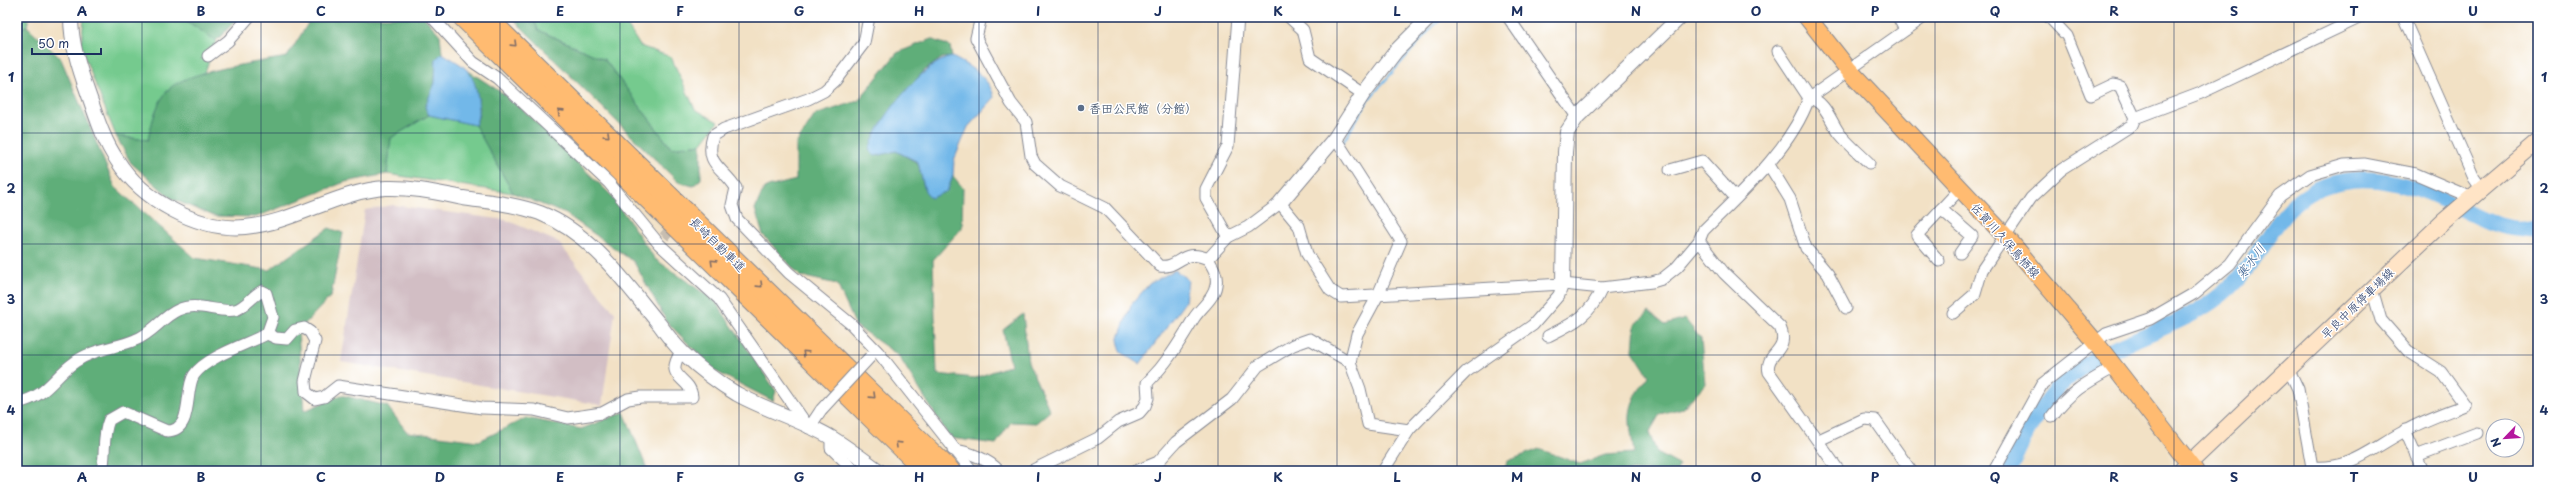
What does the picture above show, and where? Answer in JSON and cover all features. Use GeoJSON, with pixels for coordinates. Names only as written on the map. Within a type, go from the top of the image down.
{"type":"FeatureCollection","features":[{"type":"Feature","properties":{"kind":"highway","name":"長崎自動車道"},"geometry":{"type":"LineString","coordinates":[[463,17],[926,471]]}},
{"type":"Feature","properties":{"kind":"highway","name":"長崎自動車道"},"geometry":{"type":"LineString","coordinates":[[486,17],[950,471]]}},
{"type":"Feature","properties":{"kind":"main road","name":"佐賀川久保鳥栖線"},"geometry":{"type":"LineString","coordinates":[[1807,17],[1848,69],[2006,237],[2095,342],[2189,468]]}},
{"type":"Feature","properties":{"kind":"main road","name":"早良中原停車場線"},"geometry":{"type":"LineString","coordinates":[[2189,468],[2288,368],[2444,221],[2476,192],[2538,141]]}},
{"type":"Feature","properties":{"kind":"street"},"geometry":{"type":"LineString","coordinates":[[71,17],[71,30],[78,63],[99,124],[117,160],[135,182],[159,200],[188,217],[216,226],[245,227],[272,222],[358,193],[384,188],[410,189],[516,206],[546,216],[586,240],[606,259],[681,352],[705,372],[737,394],[831,437],[879,471]]}},
{"type":"Feature","properties":{"kind":"street"},"geometry":{"type":"LineString","coordinates":[[208,56],[228,41],[249,17]]}},
{"type":"Feature","properties":{"kind":"street"},"geometry":{"type":"LineString","coordinates":[[432,17],[473,62],[496,78],[609,183],[662,241],[719,299],[809,428]]}},
{"type":"Feature","properties":{"kind":"street"},"geometry":{"type":"LineString","coordinates":[[869,17],[864,43],[835,81],[824,91],[808,99],[724,129],[713,136],[710,154],[713,163],[736,188],[732,205],[737,220],[789,274],[851,324],[874,355],[972,471]]}},
{"type":"Feature","properties":{"kind":"street"},"geometry":{"type":"LineString","coordinates":[[980,17],[976,38],[1011,103],[1026,122],[1031,156],[1035,164],[1060,186],[1105,208],[1160,266],[1166,267],[1192,254],[1208,259],[1216,277],[1216,286],[1182,342],[1147,383],[1145,406],[1139,413],[1118,422],[1098,438],[1031,471]]}},
{"type":"Feature","properties":{"kind":"street"},"geometry":{"type":"LineString","coordinates":[[1228,237],[1206,198],[1206,189],[1228,146],[1238,17]]}},
{"type":"Feature","properties":{"kind":"street"},"geometry":{"type":"LineString","coordinates":[[1289,17],[1303,30],[1310,58],[1363,94]]}},
{"type":"Feature","properties":{"kind":"street"},"geometry":{"type":"LineString","coordinates":[[1208,259],[1228,237],[1253,223],[1280,203],[1335,138],[1363,94],[1396,51],[1430,17]]}},
{"type":"Feature","properties":{"kind":"street"},"geometry":{"type":"LineString","coordinates":[[1508,17],[1576,117]]}},
{"type":"Feature","properties":{"kind":"street"},"geometry":{"type":"LineString","coordinates":[[1383,471],[1409,430],[1466,372],[1533,324],[1559,295],[1563,284],[1565,152],[1567,132],[1576,117],[1680,17]]}},
{"type":"Feature","properties":{"kind":"street"},"geometry":{"type":"LineString","coordinates":[[1898,17],[1905,30]]}},
{"type":"Feature","properties":{"kind":"street"},"geometry":{"type":"LineString","coordinates":[[1280,203],[1299,226],[1307,254],[1330,290],[1341,297],[1563,284],[1602,288],[1662,279],[1677,267],[1699,241],[1703,231],[1769,164],[1805,110],[1809,98],[1848,69],[1924,17]]}},
{"type":"Feature","properties":{"kind":"street"},"geometry":{"type":"LineString","coordinates":[[2049,17],[2067,36],[2091,95],[2114,84],[2120,86],[2135,118]]}},
{"type":"Feature","properties":{"kind":"street"},"geometry":{"type":"LineString","coordinates":[[1953,313],[1975,294],[1982,270],[2006,237],[2031,198],[2061,170],[2132,125],[2135,118],[2201,93],[2361,17]]}},
{"type":"Feature","properties":{"kind":"street"},"geometry":{"type":"LineString","coordinates":[[1994,471],[2042,384],[2106,334],[2167,311],[2195,293],[2230,264],[2280,196],[2310,175],[2344,165],[2364,164],[2416,174],[2476,192],[2474,178],[2403,17]]}},
{"type":"Feature","properties":{"kind":"street"},"geometry":{"type":"LineString","coordinates":[[1778,52],[1809,98],[1814,99],[1828,113],[1840,134],[1869,163]]}},
{"type":"Feature","properties":{"kind":"street"},"geometry":{"type":"LineString","coordinates":[[1335,138],[1401,241],[1378,295],[1357,334],[1350,362],[1360,389],[1368,424],[1409,430]]}},
{"type":"Feature","properties":{"kind":"street"},"geometry":{"type":"LineString","coordinates":[[1670,170],[1702,161],[1736,198]]}},
{"type":"Feature","properties":{"kind":"street"},"geometry":{"type":"LineString","coordinates":[[1769,164],[1790,199],[1806,248],[1828,274],[1846,308]]}},
{"type":"Feature","properties":{"kind":"street"},"geometry":{"type":"LineString","coordinates":[[1939,261],[1917,235],[1960,189]]}},
{"type":"Feature","properties":{"kind":"street"},"geometry":{"type":"LineString","coordinates":[[1941,209],[1972,236],[1960,253]]}},
{"type":"Feature","properties":{"kind":"street"},"geometry":{"type":"LineString","coordinates":[[1699,241],[1724,273],[1780,327],[1784,336],[1782,345],[1769,362],[1769,372],[1801,420],[1819,440],[1839,471]]}},
{"type":"Feature","properties":{"kind":"street"},"geometry":{"type":"LineString","coordinates":[[1548,336],[1580,320],[1595,304],[1602,288]]}},
{"type":"Feature","properties":{"kind":"street"},"geometry":{"type":"LineString","coordinates":[[2288,368],[2298,389],[2312,467],[2328,468],[2357,460],[2405,430],[2465,405],[2441,372],[2408,351],[2381,320],[2372,289]]}},
{"type":"Feature","properties":{"kind":"street"},"geometry":{"type":"LineString","coordinates":[[17,404],[43,393],[74,363],[83,357],[136,340],[166,317],[188,307],[233,310],[244,306],[254,294],[262,291],[269,299],[274,316],[267,334],[209,362],[198,370],[193,376],[189,390],[185,417],[180,427],[173,431],[145,423],[122,412],[112,418],[105,429],[102,471]]}},
{"type":"Feature","properties":{"kind":"street"},"geometry":{"type":"LineString","coordinates":[[267,334],[276,338],[287,339],[295,330],[304,328],[310,332],[315,341],[305,381],[306,392],[315,399],[324,397],[338,386],[482,408],[534,410],[568,418],[602,413],[628,399],[692,397],[692,390],[676,375],[674,368],[675,362],[681,352]]}},
{"type":"Feature","properties":{"kind":"street"},"geometry":{"type":"LineString","coordinates":[[1136,471],[1158,462],[1176,442],[1232,399],[1258,366],[1293,345],[1310,339],[1350,362]]}},
{"type":"Feature","properties":{"kind":"street"},"geometry":{"type":"LineString","coordinates":[[809,428],[821,410],[874,355]]}},
{"type":"Feature","properties":{"kind":"street"},"geometry":{"type":"LineString","coordinates":[[2052,416],[2065,399],[2079,387],[2115,367]]}},
{"type":"Feature","properties":{"kind":"street"},"geometry":{"type":"LineString","coordinates":[[1819,440],[1864,419],[1875,420],[1911,471]]}},
{"type":"Feature","properties":{"kind":"street"},"geometry":{"type":"LineString","coordinates":[[2405,430],[2423,471]]}},
{"type":"Feature","properties":{"kind":"street"},"geometry":{"type":"LineString","coordinates":[[2416,456],[2477,433]]}},
{"type":"Feature","properties":{"kind":"street"},"geometry":{"type":"LineString","coordinates":[[831,437],[831,448],[855,471]]}},
{"type":"Feature","properties":{"kind":"street"},"geometry":{"type":"LineString","coordinates":[[953,450],[961,450],[989,463],[999,471]]}},
{"type":"Feature","properties":{"kind":"shaded area"},"geometry":{"type":"Polygon","coordinates":[[[393,205],[506,220],[558,242],[615,313],[602,405],[341,362],[365,210],[393,205]]]}},
{"type":"Feature","properties":{"kind":"green space"},"geometry":{"type":"Polygon","coordinates":[[[17,17],[29,17],[27,26],[17,29],[17,17]]]}},
{"type":"Feature","properties":{"kind":"green space"},"geometry":{"type":"Polygon","coordinates":[[[84,17],[181,17],[216,41],[205,72],[170,89],[156,110],[148,140],[116,136],[81,48],[84,17]]]}},
{"type":"Feature","properties":{"kind":"green space"},"geometry":{"type":"Polygon","coordinates":[[[181,17],[239,17],[216,41],[181,17]]]}},
{"type":"Feature","properties":{"kind":"green space"},"geometry":{"type":"Polygon","coordinates":[[[312,17],[424,17],[440,35],[442,53],[436,59],[435,83],[425,107],[429,115],[391,138],[387,174],[345,182],[256,217],[214,216],[172,199],[131,163],[116,136],[148,140],[158,107],[169,89],[191,77],[207,72],[287,57],[312,17]]]}},
{"type":"Feature","properties":{"kind":"green space"},"geometry":{"type":"Polygon","coordinates":[[[511,17],[533,17],[538,30],[605,60],[671,148],[701,144],[701,179],[693,186],[678,182],[511,17]]]}},
{"type":"Feature","properties":{"kind":"green space"},"geometry":{"type":"Polygon","coordinates":[[[533,17],[622,17],[640,46],[671,57],[695,109],[718,122],[701,144],[671,148],[605,60],[538,30],[533,17]]]}},
{"type":"Feature","properties":{"kind":"green space"},"geometry":{"type":"Polygon","coordinates":[[[27,26],[61,59],[115,187],[195,258],[269,270],[329,228],[343,233],[331,296],[298,331],[304,411],[341,395],[387,406],[407,432],[479,441],[526,418],[581,429],[624,412],[648,471],[17,471],[17,29],[27,26]]]}},
{"type":"Feature","properties":{"kind":"green space"},"geometry":{"type":"Polygon","coordinates":[[[931,39],[950,46],[952,57],[942,58],[925,70],[906,91],[884,120],[875,156],[896,151],[918,163],[925,191],[947,191],[953,176],[963,188],[962,228],[933,260],[937,374],[975,378],[1011,365],[1003,330],[1023,314],[1028,362],[1050,411],[1036,423],[1011,422],[996,444],[950,438],[898,355],[856,326],[837,284],[800,276],[763,235],[755,209],[764,188],[796,180],[796,144],[815,115],[858,101],[897,53],[931,39]]]}},
{"type":"Feature","properties":{"kind":"green space"},"geometry":{"type":"Polygon","coordinates":[[[467,70],[513,100],[612,196],[655,259],[715,301],[776,391],[773,401],[715,371],[667,322],[634,262],[566,214],[513,193],[475,125],[479,111],[478,97],[467,70]]]}},
{"type":"Feature","properties":{"kind":"green space"},"geometry":{"type":"Polygon","coordinates":[[[429,115],[475,125],[513,193],[387,174],[391,138],[429,115]]]}},
{"type":"Feature","properties":{"kind":"green space"},"geometry":{"type":"Polygon","coordinates":[[[1649,312],[1665,325],[1685,319],[1701,339],[1705,384],[1683,408],[1660,414],[1649,433],[1657,453],[1679,465],[1677,471],[1555,471],[1545,467],[1537,471],[1503,471],[1508,461],[1539,449],[1580,464],[1605,455],[1634,453],[1630,413],[1635,397],[1649,376],[1633,351],[1635,325],[1649,312]]]}},
{"type":"Feature","properties":{"kind":"water"},"geometry":{"type":"Polygon","coordinates":[[[442,53],[464,67],[470,74],[478,96],[478,112],[475,125],[429,115],[425,107],[435,83],[436,59],[442,53]]]}},
{"type":"Feature","properties":{"kind":"water"},"geometry":{"type":"Polygon","coordinates":[[[952,57],[972,68],[984,78],[992,91],[994,98],[968,127],[954,160],[953,176],[947,191],[931,198],[925,191],[918,162],[896,151],[875,156],[869,150],[873,138],[881,124],[903,94],[928,69],[941,61],[952,57]]]}},
{"type":"Feature","properties":{"kind":"water"},"geometry":{"type":"Polygon","coordinates":[[[1175,270],[1188,280],[1185,302],[1140,364],[1121,352],[1118,340],[1131,305],[1149,284],[1175,270]]]}},
{"type":"Feature","properties":{"kind":"waterway"},"geometry":{"type":"LineString","coordinates":[[1342,144],[1368,100],[1433,26],[1444,17]]}},
{"type":"Feature","properties":{"kind":"waterway","name":"寒水川"},"geometry":{"type":"LineString","coordinates":[[2009,471],[2033,422],[2049,399],[2067,379],[2106,353],[2172,324],[2213,301],[2231,286],[2245,271],[2277,223],[2289,209],[2303,197],[2321,187],[2344,181],[2368,179],[2394,183],[2430,194],[2500,226],[2538,231]]}},
{"type":"Feature","properties":{"kind":"tunnel"},"geometry":{"type":"LineString","coordinates":[[664,237],[695,200]]}},
{"type":"Feature","properties":{"kind":"place","name":"香田公民館（分館）"},"geometry":{"type":"Point","coordinates":[1081,108]}}]}
